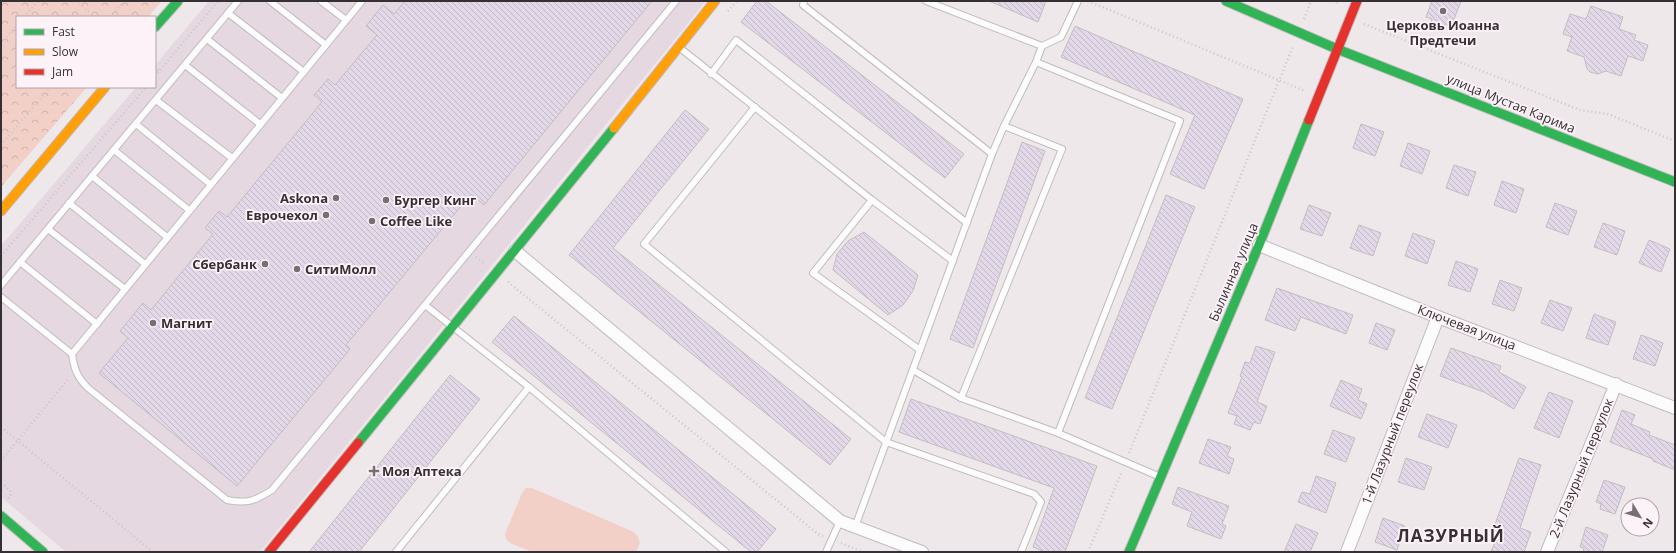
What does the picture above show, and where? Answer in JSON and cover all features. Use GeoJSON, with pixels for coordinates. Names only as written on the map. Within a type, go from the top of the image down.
{"type":"FeatureCollection","features":[{"type":"Feature","properties":{"kind":"street"},"geometry":{"type":"LineString","coordinates":[[156,26],[178,1]]}},
{"type":"Feature","properties":{"kind":"street"},"geometry":{"type":"LineString","coordinates":[[269,552],[679,48],[715,1]]}},
{"type":"Feature","properties":{"kind":"street","name":"улица Мустая Карима"},"geometry":{"type":"LineString","coordinates":[[1226,1],[1337,48],[1675,182]]}},
{"type":"Feature","properties":{"kind":"street","name":"Былинная улица"},"geometry":{"type":"LineString","coordinates":[[1129,552],[1259,245],[1355,5]]}},
{"type":"Feature","properties":{"kind":"street"},"geometry":{"type":"LineString","coordinates":[[1,211],[104,88]]}},
{"type":"Feature","properties":{"kind":"street","name":"Ключевая улица"},"geometry":{"type":"LineString","coordinates":[[1259,245],[1438,317],[1616,384],[1675,408]]}},
{"type":"Feature","properties":{"kind":"street"},"geometry":{"type":"LineString","coordinates":[[514,251],[840,521],[922,552]]}},
{"type":"Feature","properties":{"kind":"street","name":"1-й Лазурный переулок"},"geometry":{"type":"LineString","coordinates":[[1347,552],[1438,317]]}},
{"type":"Feature","properties":{"kind":"street","name":"2-й Лазурный переулок"},"geometry":{"type":"LineString","coordinates":[[1547,552],[1616,384]]}},
{"type":"Feature","properties":{"kind":"street"},"geometry":{"type":"LineString","coordinates":[[1,516],[43,552]]}},
{"type":"Feature","properties":{"kind":"lane"},"geometry":{"type":"LineString","coordinates":[[1,285],[238,1]]}},
{"type":"Feature","properties":{"kind":"lane"},"geometry":{"type":"LineString","coordinates":[[270,1],[326,45]]}},
{"type":"Feature","properties":{"kind":"lane"},"geometry":{"type":"LineString","coordinates":[[321,1],[346,20]]}},
{"type":"Feature","properties":{"kind":"lane"},"geometry":{"type":"LineString","coordinates":[[72,354],[210,184],[362,1]]}},
{"type":"Feature","properties":{"kind":"lane"},"geometry":{"type":"LineString","coordinates":[[1,297],[72,354],[75,371],[79,380],[227,500],[240,503],[257,500],[272,490],[676,1]]}},
{"type":"Feature","properties":{"kind":"lane"},"geometry":{"type":"LineString","coordinates":[[804,1],[804,5],[992,154]]}},
{"type":"Feature","properties":{"kind":"lane"},"geometry":{"type":"LineString","coordinates":[[926,1],[1042,46]]}},
{"type":"Feature","properties":{"kind":"lane"},"geometry":{"type":"LineString","coordinates":[[855,527],[992,154],[1004,126],[1036,62],[1042,46],[1060,37],[1078,1]]}},
{"type":"Feature","properties":{"kind":"lane"},"geometry":{"type":"LineString","coordinates":[[228,13],[304,72]]}},
{"type":"Feature","properties":{"kind":"lane"},"geometry":{"type":"LineString","coordinates":[[207,39],[282,98]]}},
{"type":"Feature","properties":{"kind":"lane"},"geometry":{"type":"LineString","coordinates":[[711,74],[736,40],[967,222]]}},
{"type":"Feature","properties":{"kind":"lane"},"geometry":{"type":"LineString","coordinates":[[679,48],[872,200],[953,261]]}},
{"type":"Feature","properties":{"kind":"lane"},"geometry":{"type":"LineString","coordinates":[[1036,62],[1180,121],[1058,433]]}},
{"type":"Feature","properties":{"kind":"lane"},"geometry":{"type":"LineString","coordinates":[[185,65],[260,124]]}},
{"type":"Feature","properties":{"kind":"lane"},"geometry":{"type":"LineString","coordinates":[[156,100],[232,158]]}},
{"type":"Feature","properties":{"kind":"lane"},"geometry":{"type":"LineString","coordinates":[[755,107],[644,244],[886,442],[1034,494],[1040,502],[1021,552]]}},
{"type":"Feature","properties":{"kind":"lane"},"geometry":{"type":"LineString","coordinates":[[136,124],[210,184]]}},
{"type":"Feature","properties":{"kind":"lane"},"geometry":{"type":"LineString","coordinates":[[961,398],[1062,149],[1004,126]]}},
{"type":"Feature","properties":{"kind":"lane"},"geometry":{"type":"LineString","coordinates":[[114,150],[189,210]]}},
{"type":"Feature","properties":{"kind":"lane"},"geometry":{"type":"LineString","coordinates":[[92,176],[167,237]]}},
{"type":"Feature","properties":{"kind":"lane"},"geometry":{"type":"LineString","coordinates":[[872,200],[813,273],[920,350]]}},
{"type":"Feature","properties":{"kind":"lane"},"geometry":{"type":"LineString","coordinates":[[69,203],[145,264]]}},
{"type":"Feature","properties":{"kind":"lane"},"geometry":{"type":"LineString","coordinates":[[48,229],[125,289]]}},
{"type":"Feature","properties":{"kind":"lane"},"geometry":{"type":"LineString","coordinates":[[20,262],[97,324]]}},
{"type":"Feature","properties":{"kind":"lane"},"geometry":{"type":"LineString","coordinates":[[425,305],[529,387],[726,552]]}},
{"type":"Feature","properties":{"kind":"lane"},"geometry":{"type":"LineString","coordinates":[[913,370],[961,398],[1058,433],[1160,476]]}},
{"type":"Feature","properties":{"kind":"lane"},"geometry":{"type":"LineString","coordinates":[[396,552],[529,387]]}},
{"type":"Feature","properties":{"kind":"lane"},"geometry":{"type":"LineString","coordinates":[[826,552],[840,521]]}},
{"type":"Feature","properties":{"kind":"path"},"geometry":{"type":"LineString","coordinates":[[25,16],[38,1]]}},
{"type":"Feature","properties":{"kind":"path"},"geometry":{"type":"LineString","coordinates":[[76,1],[94,16]]}},
{"type":"Feature","properties":{"kind":"path"},"geometry":{"type":"LineString","coordinates":[[111,16],[124,1]]}},
{"type":"Feature","properties":{"kind":"path"},"geometry":{"type":"LineString","coordinates":[[156,75],[218,1]]}},
{"type":"Feature","properties":{"kind":"path"},"geometry":{"type":"LineString","coordinates":[[1088,1],[1318,96]]}},
{"type":"Feature","properties":{"kind":"path"},"geometry":{"type":"LineString","coordinates":[[1088,552],[1126,462],[1311,1]]}},
{"type":"Feature","properties":{"kind":"path"},"geometry":{"type":"LineString","coordinates":[[1333,1],[1355,5],[1363,24],[1580,110],[1608,114],[1675,141]]}},
{"type":"Feature","properties":{"kind":"path"},"geometry":{"type":"LineString","coordinates":[[1,44],[16,26]]}},
{"type":"Feature","properties":{"kind":"path"},"geometry":{"type":"LineString","coordinates":[[156,68],[160,71]]}},
{"type":"Feature","properties":{"kind":"path"},"geometry":{"type":"LineString","coordinates":[[1,145],[49,88]]}},
{"type":"Feature","properties":{"kind":"path"},"geometry":{"type":"LineString","coordinates":[[1,256],[145,88]]}},
{"type":"Feature","properties":{"kind":"path"},"geometry":{"type":"LineString","coordinates":[[468,252],[497,272],[818,534],[862,552]]}},
{"type":"Feature","properties":{"kind":"path"},"geometry":{"type":"LineString","coordinates":[[1,461],[75,371]]}},
{"type":"Feature","properties":{"kind":"path"},"geometry":{"type":"LineString","coordinates":[[1,427],[153,552]]}},
{"type":"Feature","properties":{"kind":"path"},"geometry":{"type":"LineString","coordinates":[[1,483],[10,490],[11,494],[7,500]]}},
{"type":"Feature","properties":{"kind":"shaded area"},"geometry":{"type":"Polygon","coordinates":[[[209,1],[706,1],[260,552],[66,552],[1,497],[1,246],[135,88],[156,88],[156,64],[209,1]]]}},
{"type":"Feature","properties":{"kind":"green space"},"geometry":{"type":"Polygon","coordinates":[[[1,1],[162,1],[149,16],[16,16],[16,88],[86,88],[1,187],[1,1]]]}},
{"type":"Feature","properties":{"kind":"green space"},"geometry":{"type":"Polygon","coordinates":[[[526,488],[532,488],[634,532],[640,543],[636,552],[532,552],[510,543],[506,539],[505,534],[522,493],[526,488]]]}},
{"type":"Feature","properties":{"kind":"building","name":"СитиМолл"},"geometry":{"type":"Polygon","coordinates":[[[405,1],[652,1],[484,205],[471,194],[346,345],[350,349],[237,486],[99,373],[128,338],[120,331],[143,303],[151,310],[213,234],[205,228],[219,211],[227,217],[322,102],[314,95],[328,79],[335,85],[377,35],[366,26],[383,5],[394,14],[405,1]]]}},
{"type":"Feature","properties":{"kind":"building"},"geometry":{"type":"Polygon","coordinates":[[[757,1],[766,1],[964,154],[945,178],[741,22],[757,1]]]}},
{"type":"Feature","properties":{"kind":"building"},"geometry":{"type":"Polygon","coordinates":[[[989,1],[1046,1],[1038,22],[989,1]]]}},
{"type":"Feature","properties":{"kind":"building","name":"Церковь Иоанна Предтечи"},"geometry":{"type":"Polygon","coordinates":[[[1432,1],[1461,1],[1451,27],[1445,24],[1442,32],[1429,27],[1432,19],[1426,17],[1432,1]]]}},
{"type":"Feature","properties":{"kind":"building"},"geometry":{"type":"Polygon","coordinates":[[[1591,6],[1623,17],[1619,29],[1636,35],[1634,40],[1648,45],[1643,61],[1628,56],[1621,76],[1606,71],[1598,74],[1590,72],[1587,69],[1584,57],[1567,51],[1572,37],[1563,34],[1570,14],[1586,19],[1591,6]]]}},
{"type":"Feature","properties":{"kind":"building"},"geometry":{"type":"Polygon","coordinates":[[[1075,26],[1243,99],[1204,189],[1170,174],[1195,115],[1061,57],[1075,26]]]}},
{"type":"Feature","properties":{"kind":"building"},"geometry":{"type":"Polygon","coordinates":[[[685,110],[709,129],[613,248],[851,439],[830,465],[569,255],[685,110]]]}},
{"type":"Feature","properties":{"kind":"building"},"geometry":{"type":"Polygon","coordinates":[[[1361,124],[1384,132],[1375,156],[1353,148],[1361,124]]]}},
{"type":"Feature","properties":{"kind":"building"},"geometry":{"type":"Polygon","coordinates":[[[1022,142],[1045,151],[973,348],[950,339],[1022,142]]]}},
{"type":"Feature","properties":{"kind":"building"},"geometry":{"type":"Polygon","coordinates":[[[1408,143],[1430,151],[1422,174],[1400,166],[1408,143]]]}},
{"type":"Feature","properties":{"kind":"building"},"geometry":{"type":"Polygon","coordinates":[[[1454,165],[1476,172],[1468,196],[1446,188],[1454,165]]]}},
{"type":"Feature","properties":{"kind":"building"},"geometry":{"type":"Polygon","coordinates":[[[1502,181],[1524,189],[1516,213],[1494,205],[1502,181]]]}},
{"type":"Feature","properties":{"kind":"building"},"geometry":{"type":"Polygon","coordinates":[[[1166,195],[1195,207],[1112,409],[1085,398],[1166,195]]]}},
{"type":"Feature","properties":{"kind":"building"},"geometry":{"type":"Polygon","coordinates":[[[1555,203],[1577,211],[1568,235],[1546,227],[1555,203]]]}},
{"type":"Feature","properties":{"kind":"building"},"geometry":{"type":"Polygon","coordinates":[[[1309,205],[1331,213],[1322,236],[1300,229],[1309,205]]]}},
{"type":"Feature","properties":{"kind":"building"},"geometry":{"type":"Polygon","coordinates":[[[1603,223],[1625,231],[1617,255],[1594,247],[1603,223]]]}},
{"type":"Feature","properties":{"kind":"building"},"geometry":{"type":"Polygon","coordinates":[[[1359,225],[1381,233],[1373,256],[1350,248],[1359,225]]]}},
{"type":"Feature","properties":{"kind":"building"},"geometry":{"type":"Polygon","coordinates":[[[864,232],[918,275],[913,291],[903,305],[888,315],[833,270],[837,254],[848,241],[864,232]]]}},
{"type":"Feature","properties":{"kind":"building"},"geometry":{"type":"Polygon","coordinates":[[[1413,233],[1435,241],[1427,264],[1405,256],[1413,233]]]}},
{"type":"Feature","properties":{"kind":"building"},"geometry":{"type":"Polygon","coordinates":[[[1649,240],[1670,249],[1661,272],[1639,263],[1649,240]]]}},
{"type":"Feature","properties":{"kind":"building"},"geometry":{"type":"Polygon","coordinates":[[[1456,261],[1478,269],[1470,292],[1448,285],[1456,261]]]}},
{"type":"Feature","properties":{"kind":"building"},"geometry":{"type":"Polygon","coordinates":[[[1500,280],[1522,288],[1514,311],[1492,304],[1500,280]]]}},
{"type":"Feature","properties":{"kind":"building"},"geometry":{"type":"Polygon","coordinates":[[[1277,288],[1353,315],[1346,334],[1301,317],[1295,331],[1265,320],[1277,288]]]}},
{"type":"Feature","properties":{"kind":"building"},"geometry":{"type":"Polygon","coordinates":[[[1550,300],[1572,308],[1563,331],[1541,323],[1550,300]]]}},
{"type":"Feature","properties":{"kind":"building"},"geometry":{"type":"Polygon","coordinates":[[[1594,314],[1616,322],[1608,345],[1586,338],[1594,314]]]}},
{"type":"Feature","properties":{"kind":"building"},"geometry":{"type":"Polygon","coordinates":[[[514,316],[776,529],[757,552],[751,552],[492,342],[514,316]]]}},
{"type":"Feature","properties":{"kind":"building"},"geometry":{"type":"Polygon","coordinates":[[[1376,323],[1395,330],[1387,350],[1369,343],[1376,323]]]}},
{"type":"Feature","properties":{"kind":"building"},"geometry":{"type":"Polygon","coordinates":[[[1641,335],[1663,343],[1655,366],[1633,359],[1641,335]]]}},
{"type":"Feature","properties":{"kind":"building"},"geometry":{"type":"Polygon","coordinates":[[[1256,346],[1275,352],[1257,402],[1267,406],[1260,424],[1254,422],[1250,430],[1234,424],[1237,416],[1228,413],[1242,377],[1240,376],[1245,362],[1250,363],[1256,346]]]}},
{"type":"Feature","properties":{"kind":"building"},"geometry":{"type":"Polygon","coordinates":[[[1451,348],[1501,366],[1499,372],[1526,387],[1514,409],[1484,392],[1440,376],[1451,348]]]}},
{"type":"Feature","properties":{"kind":"building"},"geometry":{"type":"Polygon","coordinates":[[[450,375],[480,399],[359,552],[309,552],[450,375]]]}},
{"type":"Feature","properties":{"kind":"building"},"geometry":{"type":"Polygon","coordinates":[[[1341,380],[1362,389],[1358,400],[1367,404],[1361,419],[1330,406],[1341,380]]]}},
{"type":"Feature","properties":{"kind":"building"},"geometry":{"type":"Polygon","coordinates":[[[1549,392],[1573,401],[1559,438],[1534,428],[1549,392]]]}},
{"type":"Feature","properties":{"kind":"building"},"geometry":{"type":"Polygon","coordinates":[[[911,399],[1097,466],[1065,552],[1045,552],[1033,547],[1054,488],[899,432],[911,399]]]}},
{"type":"Feature","properties":{"kind":"building"},"geometry":{"type":"Polygon","coordinates":[[[1622,410],[1635,415],[1631,424],[1650,432],[1649,435],[1675,445],[1675,470],[1653,461],[1653,459],[1610,442],[1622,410]]]}},
{"type":"Feature","properties":{"kind":"building"},"geometry":{"type":"Polygon","coordinates":[[[1427,414],[1457,425],[1448,448],[1418,437],[1427,414]]]}},
{"type":"Feature","properties":{"kind":"building"},"geometry":{"type":"Polygon","coordinates":[[[1333,430],[1355,438],[1346,462],[1324,454],[1333,430]]]}},
{"type":"Feature","properties":{"kind":"building"},"geometry":{"type":"Polygon","coordinates":[[[1208,439],[1231,447],[1227,456],[1234,459],[1229,474],[1199,463],[1208,439]]]}},
{"type":"Feature","properties":{"kind":"building"},"geometry":{"type":"Polygon","coordinates":[[[1406,458],[1432,467],[1424,490],[1398,482],[1406,458]]]}},
{"type":"Feature","properties":{"kind":"building"},"geometry":{"type":"Polygon","coordinates":[[[1519,458],[1541,465],[1520,528],[1531,532],[1524,552],[1491,552],[1499,532],[1493,530],[1519,458]]]}},
{"type":"Feature","properties":{"kind":"building"},"geometry":{"type":"Polygon","coordinates":[[[1316,476],[1336,483],[1326,513],[1298,502],[1302,492],[1310,494],[1316,476]]]}},
{"type":"Feature","properties":{"kind":"building"},"geometry":{"type":"Polygon","coordinates":[[[1604,480],[1625,487],[1620,497],[1615,514],[1600,509],[1601,504],[1596,502],[1604,480]]]}},
{"type":"Feature","properties":{"kind":"building"},"geometry":{"type":"Polygon","coordinates":[[[1178,487],[1229,506],[1222,524],[1226,526],[1221,539],[1187,526],[1192,512],[1172,504],[1178,487]]]}},
{"type":"Feature","properties":{"kind":"building"},"geometry":{"type":"Polygon","coordinates":[[[1383,518],[1405,526],[1397,550],[1375,542],[1383,518]]]}},
{"type":"Feature","properties":{"kind":"building"},"geometry":{"type":"Polygon","coordinates":[[[1296,524],[1318,533],[1310,552],[1284,552],[1296,524]]]}},
{"type":"Feature","properties":{"kind":"building"},"geometry":{"type":"Polygon","coordinates":[[[1586,527],[1608,535],[1602,552],[1583,552],[1584,548],[1580,547],[1586,527]]]}},
{"type":"Feature","properties":{"kind":"traffic: fast"},"geometry":{"type":"LineString","coordinates":[[156,26],[178,1]]}},
{"type":"Feature","properties":{"kind":"traffic: fast"},"geometry":{"type":"LineString","coordinates":[[1226,1],[1337,49],[1675,182]]}},
{"type":"Feature","properties":{"kind":"traffic: fast"},"geometry":{"type":"LineString","coordinates":[[1129,552],[1259,245],[1309,120]]}},
{"type":"Feature","properties":{"kind":"traffic: fast"},"geometry":{"type":"LineString","coordinates":[[358,443],[614,128]]}},
{"type":"Feature","properties":{"kind":"traffic: fast"},"geometry":{"type":"LineString","coordinates":[[1,516],[43,552]]}},
{"type":"Feature","properties":{"kind":"traffic: slow"},"geometry":{"type":"LineString","coordinates":[[614,128],[715,1]]}},
{"type":"Feature","properties":{"kind":"traffic: slow"},"geometry":{"type":"LineString","coordinates":[[1,211],[104,88]]}},
{"type":"Feature","properties":{"kind":"traffic: jam"},"geometry":{"type":"LineString","coordinates":[[1309,120],[1357,1]]}},
{"type":"Feature","properties":{"kind":"traffic: jam"},"geometry":{"type":"LineString","coordinates":[[269,552],[358,443]]}},
{"type":"Feature","properties":{"kind":"place","name":"Церковь Иоанна Предтечи"},"geometry":{"type":"Point","coordinates":[1443,11]}},
{"type":"Feature","properties":{"kind":"place","name":"Askona"},"geometry":{"type":"Point","coordinates":[336,198]}},
{"type":"Feature","properties":{"kind":"place","name":"Бургер Кинг"},"geometry":{"type":"Point","coordinates":[386,200]}},
{"type":"Feature","properties":{"kind":"place","name":"Еврочехол"},"geometry":{"type":"Point","coordinates":[326,215]}},
{"type":"Feature","properties":{"kind":"place","name":"Coffee Like"},"geometry":{"type":"Point","coordinates":[372,221]}},
{"type":"Feature","properties":{"kind":"place","name":"Сбербанк"},"geometry":{"type":"Point","coordinates":[265,264]}},
{"type":"Feature","properties":{"kind":"place","name":"СитиМолл"},"geometry":{"type":"Point","coordinates":[297,269]}},
{"type":"Feature","properties":{"kind":"place","name":"Магнит"},"geometry":{"type":"Point","coordinates":[153,323]}},
{"type":"Feature","properties":{"kind":"place","name":"Моя Аптека"},"geometry":{"type":"Point","coordinates":[374,471]}},
{"type":"Feature","properties":{"kind":"district","name":"ЛАЗУРНЫЙ"},"geometry":{"type":"Point","coordinates":[1451,536]}}]}
